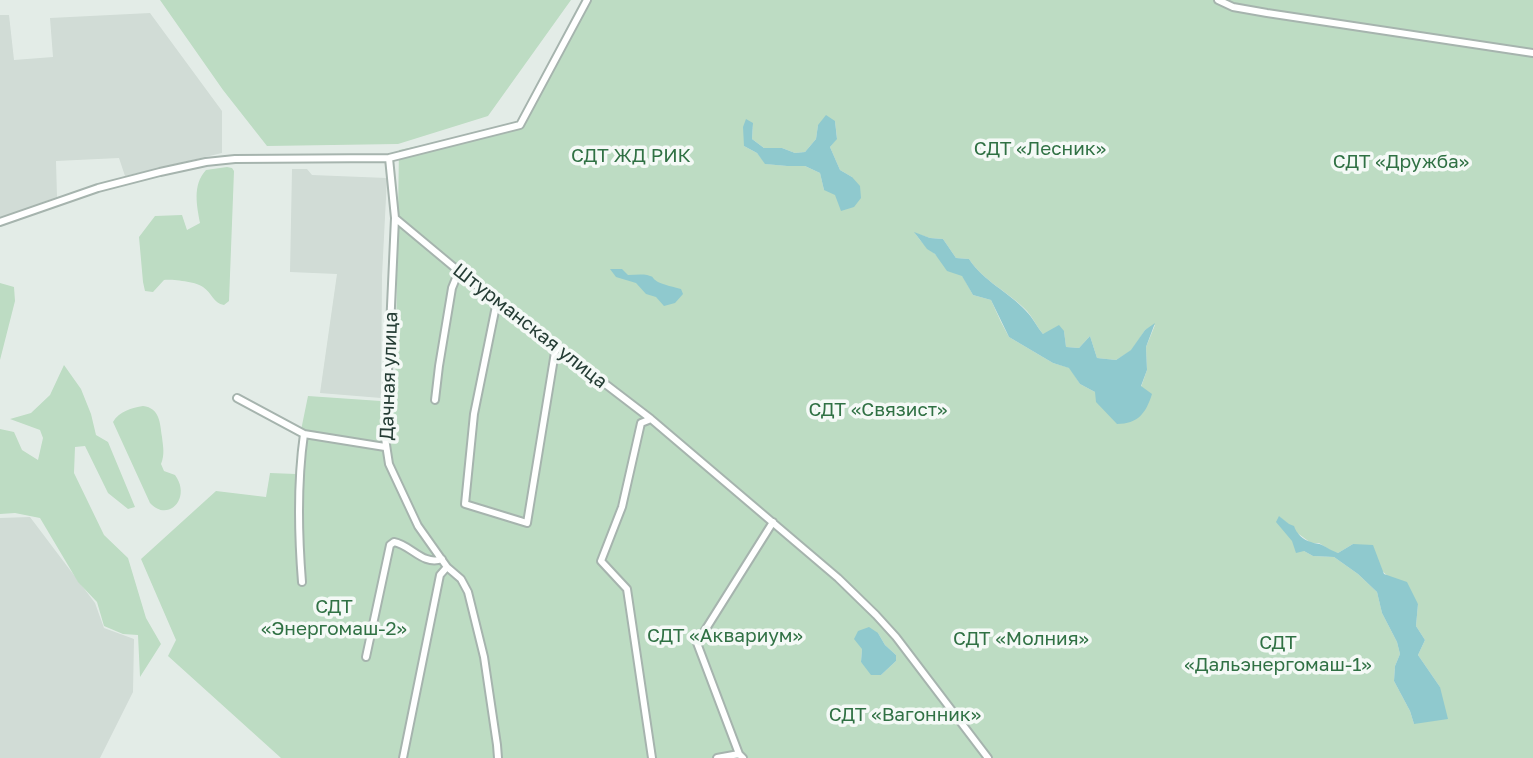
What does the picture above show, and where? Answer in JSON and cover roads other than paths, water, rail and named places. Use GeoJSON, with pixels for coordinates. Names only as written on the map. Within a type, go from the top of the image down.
{"type":"FeatureCollection","features":[{"type":"Feature","properties":{"kind":"street"},"geometry":{"type":"LineString","coordinates":[[0,222],[98,188],[205,162],[235,159],[389,158],[520,125],[587,0]]}},
{"type":"Feature","properties":{"kind":"street"},"geometry":{"type":"LineString","coordinates":[[1218,0],[1233,7],[1267,13],[1533,53]]}},
{"type":"Feature","properties":{"kind":"street"},"geometry":{"type":"LineString","coordinates":[[389,158],[395,218]]}},
{"type":"Feature","properties":{"kind":"street","name":"Штурманская улица"},"geometry":{"type":"LineString","coordinates":[[395,218],[497,301],[651,419],[838,578],[895,637],[988,758]]}},
{"type":"Feature","properties":{"kind":"street","name":"Дачная улица"},"geometry":{"type":"LineString","coordinates":[[395,218],[385,438],[389,464],[418,526],[447,567],[461,579],[468,592],[484,657],[498,758]]}},
{"type":"Feature","properties":{"kind":"street"},"geometry":{"type":"LineString","coordinates":[[435,400],[452,288],[459,271]]}},
{"type":"Feature","properties":{"kind":"street"},"geometry":{"type":"LineString","coordinates":[[497,301],[474,414],[465,504],[527,523],[556,346]]}},
{"type":"Feature","properties":{"kind":"street"},"geometry":{"type":"LineString","coordinates":[[237,398],[304,434],[386,447]]}},
{"type":"Feature","properties":{"kind":"street"},"geometry":{"type":"LineString","coordinates":[[651,419],[641,423],[622,507],[601,561],[627,589],[652,758]]}},
{"type":"Feature","properties":{"kind":"street"},"geometry":{"type":"LineString","coordinates":[[302,582],[299,495],[304,434]]}},
{"type":"Feature","properties":{"kind":"street"},"geometry":{"type":"LineString","coordinates":[[717,758],[741,756],[697,643],[773,522]]}},
{"type":"Feature","properties":{"kind":"street"},"geometry":{"type":"LineString","coordinates":[[366,657],[390,545],[394,542],[400,543],[428,560],[442,559]]}},
{"type":"Feature","properties":{"kind":"street"},"geometry":{"type":"LineString","coordinates":[[403,758],[440,575],[447,567]]}},
{"type":"Feature","properties":{"kind":"water"},"geometry":{"type":"Polygon","coordinates":[[[826,115],[835,121],[837,139],[830,147],[840,170],[860,186],[861,198],[854,207],[841,211],[835,195],[824,190],[820,173],[805,166],[765,164],[757,153],[744,146],[743,127],[746,119],[753,123],[752,139],[764,148],[805,152],[816,139],[818,125],[826,115]]]}},
{"type":"Feature","properties":{"kind":"water"},"geometry":{"type":"Polygon","coordinates":[[[914,232],[943,239],[956,258],[969,259],[981,274],[1026,311],[1043,334],[1059,325],[1064,331],[1066,347],[1079,348],[1090,336],[1097,358],[1116,360],[1131,350],[1145,330],[1155,323],[1146,347],[1147,370],[1141,386],[1152,394],[1144,412],[1136,420],[1117,424],[1096,402],[1095,392],[1080,384],[1069,368],[1053,363],[1009,337],[991,300],[973,295],[962,276],[947,271],[914,232]]]}},
{"type":"Feature","properties":{"kind":"water"},"geometry":{"type":"Polygon","coordinates":[[[610,269],[622,269],[628,275],[653,277],[660,283],[681,289],[683,294],[675,303],[664,306],[656,297],[646,294],[636,283],[616,277],[610,269]]]}},
{"type":"Feature","properties":{"kind":"water"},"geometry":{"type":"Polygon","coordinates":[[[1279,516],[1294,526],[1305,540],[1321,544],[1338,553],[1353,544],[1373,545],[1384,574],[1407,582],[1418,604],[1416,626],[1425,640],[1418,655],[1440,687],[1448,719],[1414,724],[1394,681],[1395,666],[1400,654],[1382,613],[1377,592],[1334,557],[1313,556],[1304,551],[1296,553],[1292,541],[1276,522],[1279,516]]]}},
{"type":"Feature","properties":{"kind":"water"},"geometry":{"type":"Polygon","coordinates":[[[869,627],[878,633],[885,645],[896,655],[896,661],[881,675],[871,675],[861,662],[862,649],[854,639],[858,631],[869,627]]]}},
{"type":"Feature","properties":{"kind":"park label","name":"СДТ «Лесник»"},"geometry":{"type":"Point","coordinates":[1040,149]}},
{"type":"Feature","properties":{"kind":"park label","name":"СДТ ЖД РИК"},"geometry":{"type":"Point","coordinates":[631,156]}},
{"type":"Feature","properties":{"kind":"park label","name":"СДТ «Дружба»"},"geometry":{"type":"Point","coordinates":[1401,162]}},
{"type":"Feature","properties":{"kind":"park label","name":"СДТ «Связист»"},"geometry":{"type":"Point","coordinates":[878,410]}},
{"type":"Feature","properties":{"kind":"park label","name":"СДТ «Энергомаш-2»"},"geometry":{"type":"Point","coordinates":[334,618]}},
{"type":"Feature","properties":{"kind":"park label","name":"СДТ «Аквариум»"},"geometry":{"type":"Point","coordinates":[725,636]}},
{"type":"Feature","properties":{"kind":"park label","name":"СДТ «Молния»"},"geometry":{"type":"Point","coordinates":[1021,639]}},
{"type":"Feature","properties":{"kind":"park label","name":"СДТ «Дальэнергомаш-1»"},"geometry":{"type":"Point","coordinates":[1278,654]}},
{"type":"Feature","properties":{"kind":"park label","name":"СДТ «Вагонник»"},"geometry":{"type":"Point","coordinates":[905,715]}}]}
